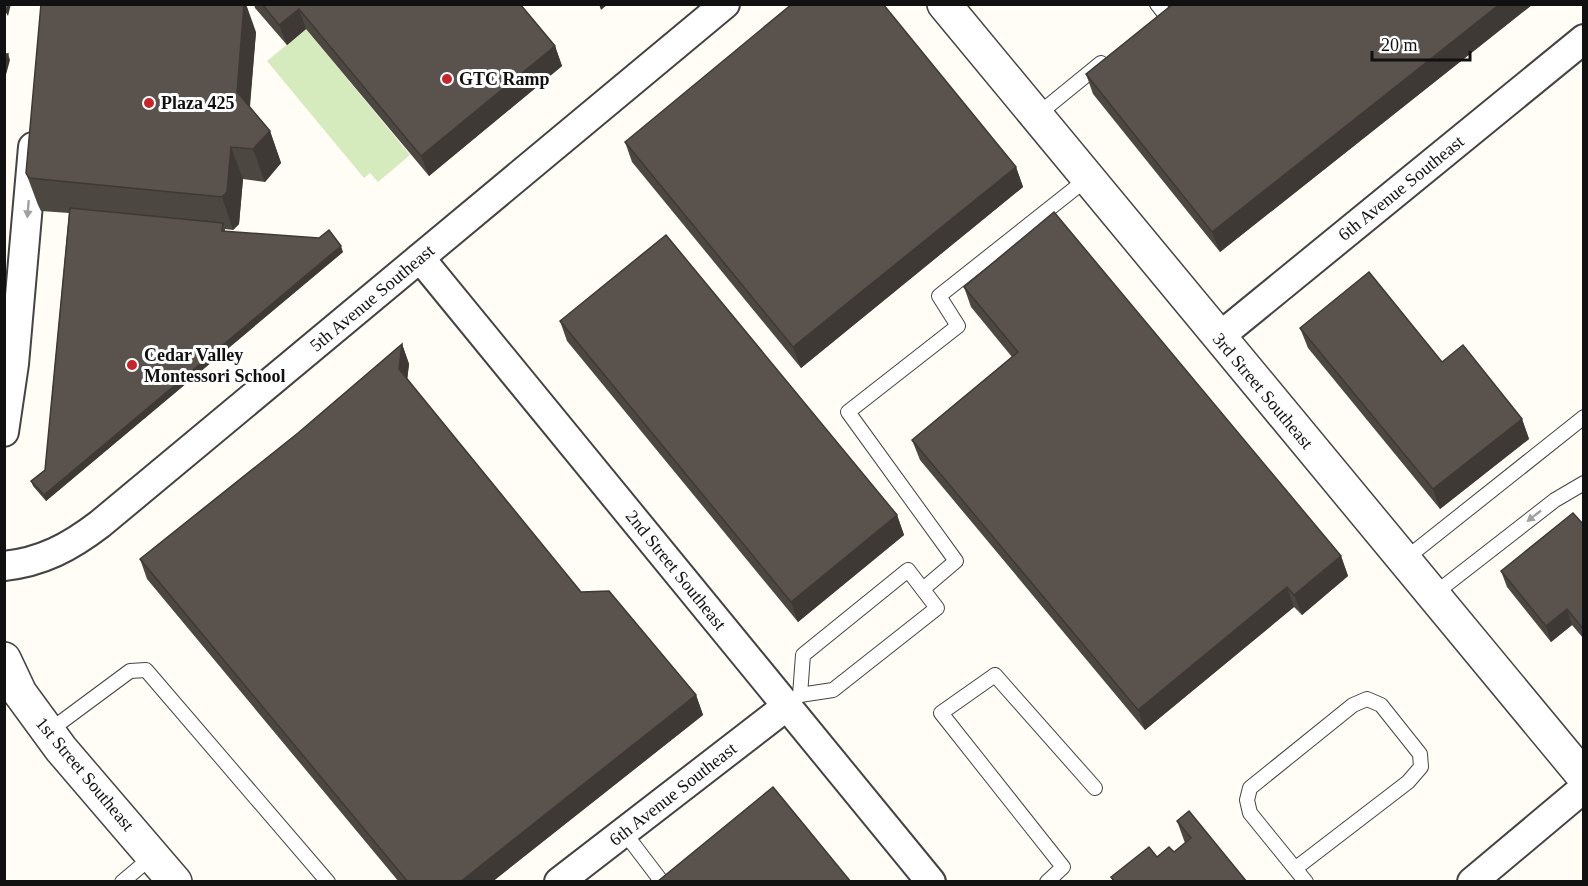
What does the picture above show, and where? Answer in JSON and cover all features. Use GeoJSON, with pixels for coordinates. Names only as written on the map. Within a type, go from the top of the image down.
{"type":"FeatureCollection","features":[{"type":"Feature","properties":{"kind":"street","name":"5th Avenue Southeast"},"geometry":{"type":"LineString","coordinates":[[4,566],[39,560],[77,541],[725,4]]}},
{"type":"Feature","properties":{"kind":"street","name":"3rd Street Southeast"},"geometry":{"type":"LineString","coordinates":[[944,4],[1584,777]]}},
{"type":"Feature","properties":{"kind":"street","name":"6th Avenue Southeast"},"geometry":{"type":"LineString","coordinates":[[1219,337],[1584,39]]}},
{"type":"Feature","properties":{"kind":"street"},"geometry":{"type":"LineString","coordinates":[[4,432],[9,412],[14,364],[36,120]]}},
{"type":"Feature","properties":{"kind":"street","name":"2nd Street Southeast"},"geometry":{"type":"LineString","coordinates":[[420,258],[794,700],[931,882]]}},
{"type":"Feature","properties":{"kind":"street","name":"1st Street Southeast"},"geometry":{"type":"LineString","coordinates":[[4,659],[20,693],[61,749],[175,882]]}},
{"type":"Feature","properties":{"kind":"street","name":"6th Avenue Southeast"},"geometry":{"type":"LineString","coordinates":[[559,882],[794,700]]}},
{"type":"Feature","properties":{"kind":"street"},"geometry":{"type":"LineString","coordinates":[[1472,882],[1584,788]]}},
{"type":"Feature","properties":{"kind":"lane"},"geometry":{"type":"LineString","coordinates":[[1036,116],[1112,55]]}},
{"type":"Feature","properties":{"kind":"lane"},"geometry":{"type":"LineString","coordinates":[[923,589],[956,561],[848,412],[958,326],[939,296],[1088,178]]}},
{"type":"Feature","properties":{"kind":"lane"},"geometry":{"type":"LineString","coordinates":[[1404,560],[1584,417]]}},
{"type":"Feature","properties":{"kind":"lane"},"geometry":{"type":"LineString","coordinates":[[1433,595],[1555,500],[1583,483]]}},
{"type":"Feature","properties":{"kind":"lane"},"geometry":{"type":"LineString","coordinates":[[908,570],[937,608],[833,690],[794,700],[803,655],[908,570]]}},
{"type":"Feature","properties":{"kind":"lane"},"geometry":{"type":"LineString","coordinates":[[49,731],[130,671],[146,670],[328,882]]}},
{"type":"Feature","properties":{"kind":"lane"},"geometry":{"type":"LineString","coordinates":[[1047,882],[1063,867],[942,713],[995,675],[1095,788]]}},
{"type":"Feature","properties":{"kind":"lane"},"geometry":{"type":"LineString","coordinates":[[1296,868],[1408,782],[1420,767],[1420,754],[1381,705],[1367,699],[1353,705],[1250,788],[1247,800],[1250,813],[1306,882]]}},
{"type":"Feature","properties":{"kind":"lane"},"geometry":{"type":"LineString","coordinates":[[624,832],[663,882]]}},
{"type":"Feature","properties":{"kind":"lane"},"geometry":{"type":"LineString","coordinates":[[122,882],[154,855]]}},
{"type":"Feature","properties":{"kind":"green space"},"geometry":{"type":"Polygon","coordinates":[[[306,29],[410,155],[378,182],[370,173],[364,178],[267,61],[306,29]]]}},
{"type":"Feature","properties":{"kind":"building","name":"Plaza 425"},"geometry":{"type":"Polygon","coordinates":[[[41,4],[244,4],[237,92],[270,131],[253,149],[231,147],[227,192],[222,197],[29,178],[26,173],[41,4]]]}},
{"type":"Feature","properties":{"kind":"building","name":"GTC Ramp"},"geometry":{"type":"Polygon","coordinates":[[[262,4],[520,4],[555,46],[421,156],[299,9],[279,25],[262,4]]]}},
{"type":"Feature","properties":{"kind":"building"},"geometry":{"type":"Polygon","coordinates":[[[792,4],[883,4],[1016,167],[793,347],[625,142],[792,4]]]}},
{"type":"Feature","properties":{"kind":"building"},"geometry":{"type":"Polygon","coordinates":[[[1173,4],[1500,4],[1212,232],[1086,74],[1173,4]]]}},
{"type":"Feature","properties":{"kind":"building"},"geometry":{"type":"Polygon","coordinates":[[[4,54],[8,54],[4,68],[4,54]]]}},
{"type":"Feature","properties":{"kind":"building","name":"Cedar Valley Montessori School"},"geometry":{"type":"Polygon","coordinates":[[[70,208],[223,223],[222,231],[319,238],[329,230],[341,246],[44,495],[31,481],[45,470],[70,208]]]}},
{"type":"Feature","properties":{"kind":"building"},"geometry":{"type":"Polygon","coordinates":[[[1054,212],[1341,556],[1294,595],[1287,587],[1138,710],[912,440],[1018,352],[964,287],[1054,212]]]}},
{"type":"Feature","properties":{"kind":"building"},"geometry":{"type":"Polygon","coordinates":[[[666,235],[897,515],[791,602],[560,321],[666,235]]]}},
{"type":"Feature","properties":{"kind":"building"},"geometry":{"type":"Polygon","coordinates":[[[1369,272],[1442,362],[1463,345],[1522,419],[1433,489],[1300,328],[1369,272]]]}},
{"type":"Feature","properties":{"kind":"building"},"geometry":{"type":"Polygon","coordinates":[[[402,344],[399,369],[581,592],[609,591],[696,695],[460,882],[408,882],[140,559],[298,433],[402,344]]]}},
{"type":"Feature","properties":{"kind":"building"},"geometry":{"type":"Polygon","coordinates":[[[1573,513],[1584,525],[1584,630],[1567,609],[1546,626],[1501,571],[1573,513]]]}},
{"type":"Feature","properties":{"kind":"building"},"geometry":{"type":"Polygon","coordinates":[[[773,787],[851,882],[657,882],[773,787]]]}},
{"type":"Feature","properties":{"kind":"building"},"geometry":{"type":"Polygon","coordinates":[[[1189,811],[1247,882],[1115,882],[1111,877],[1149,847],[1157,857],[1169,847],[1174,852],[1191,838],[1177,821],[1189,811]]]}},
{"type":"Feature","properties":{"kind":"place","name":"GTC Ramp"},"geometry":{"type":"Point","coordinates":[447,79]}},
{"type":"Feature","properties":{"kind":"place","name":"Plaza 425"},"geometry":{"type":"Point","coordinates":[149,103]}},
{"type":"Feature","properties":{"kind":"place","name":"Cedar Valley Montessori School"},"geometry":{"type":"Point","coordinates":[132,365]}}]}
